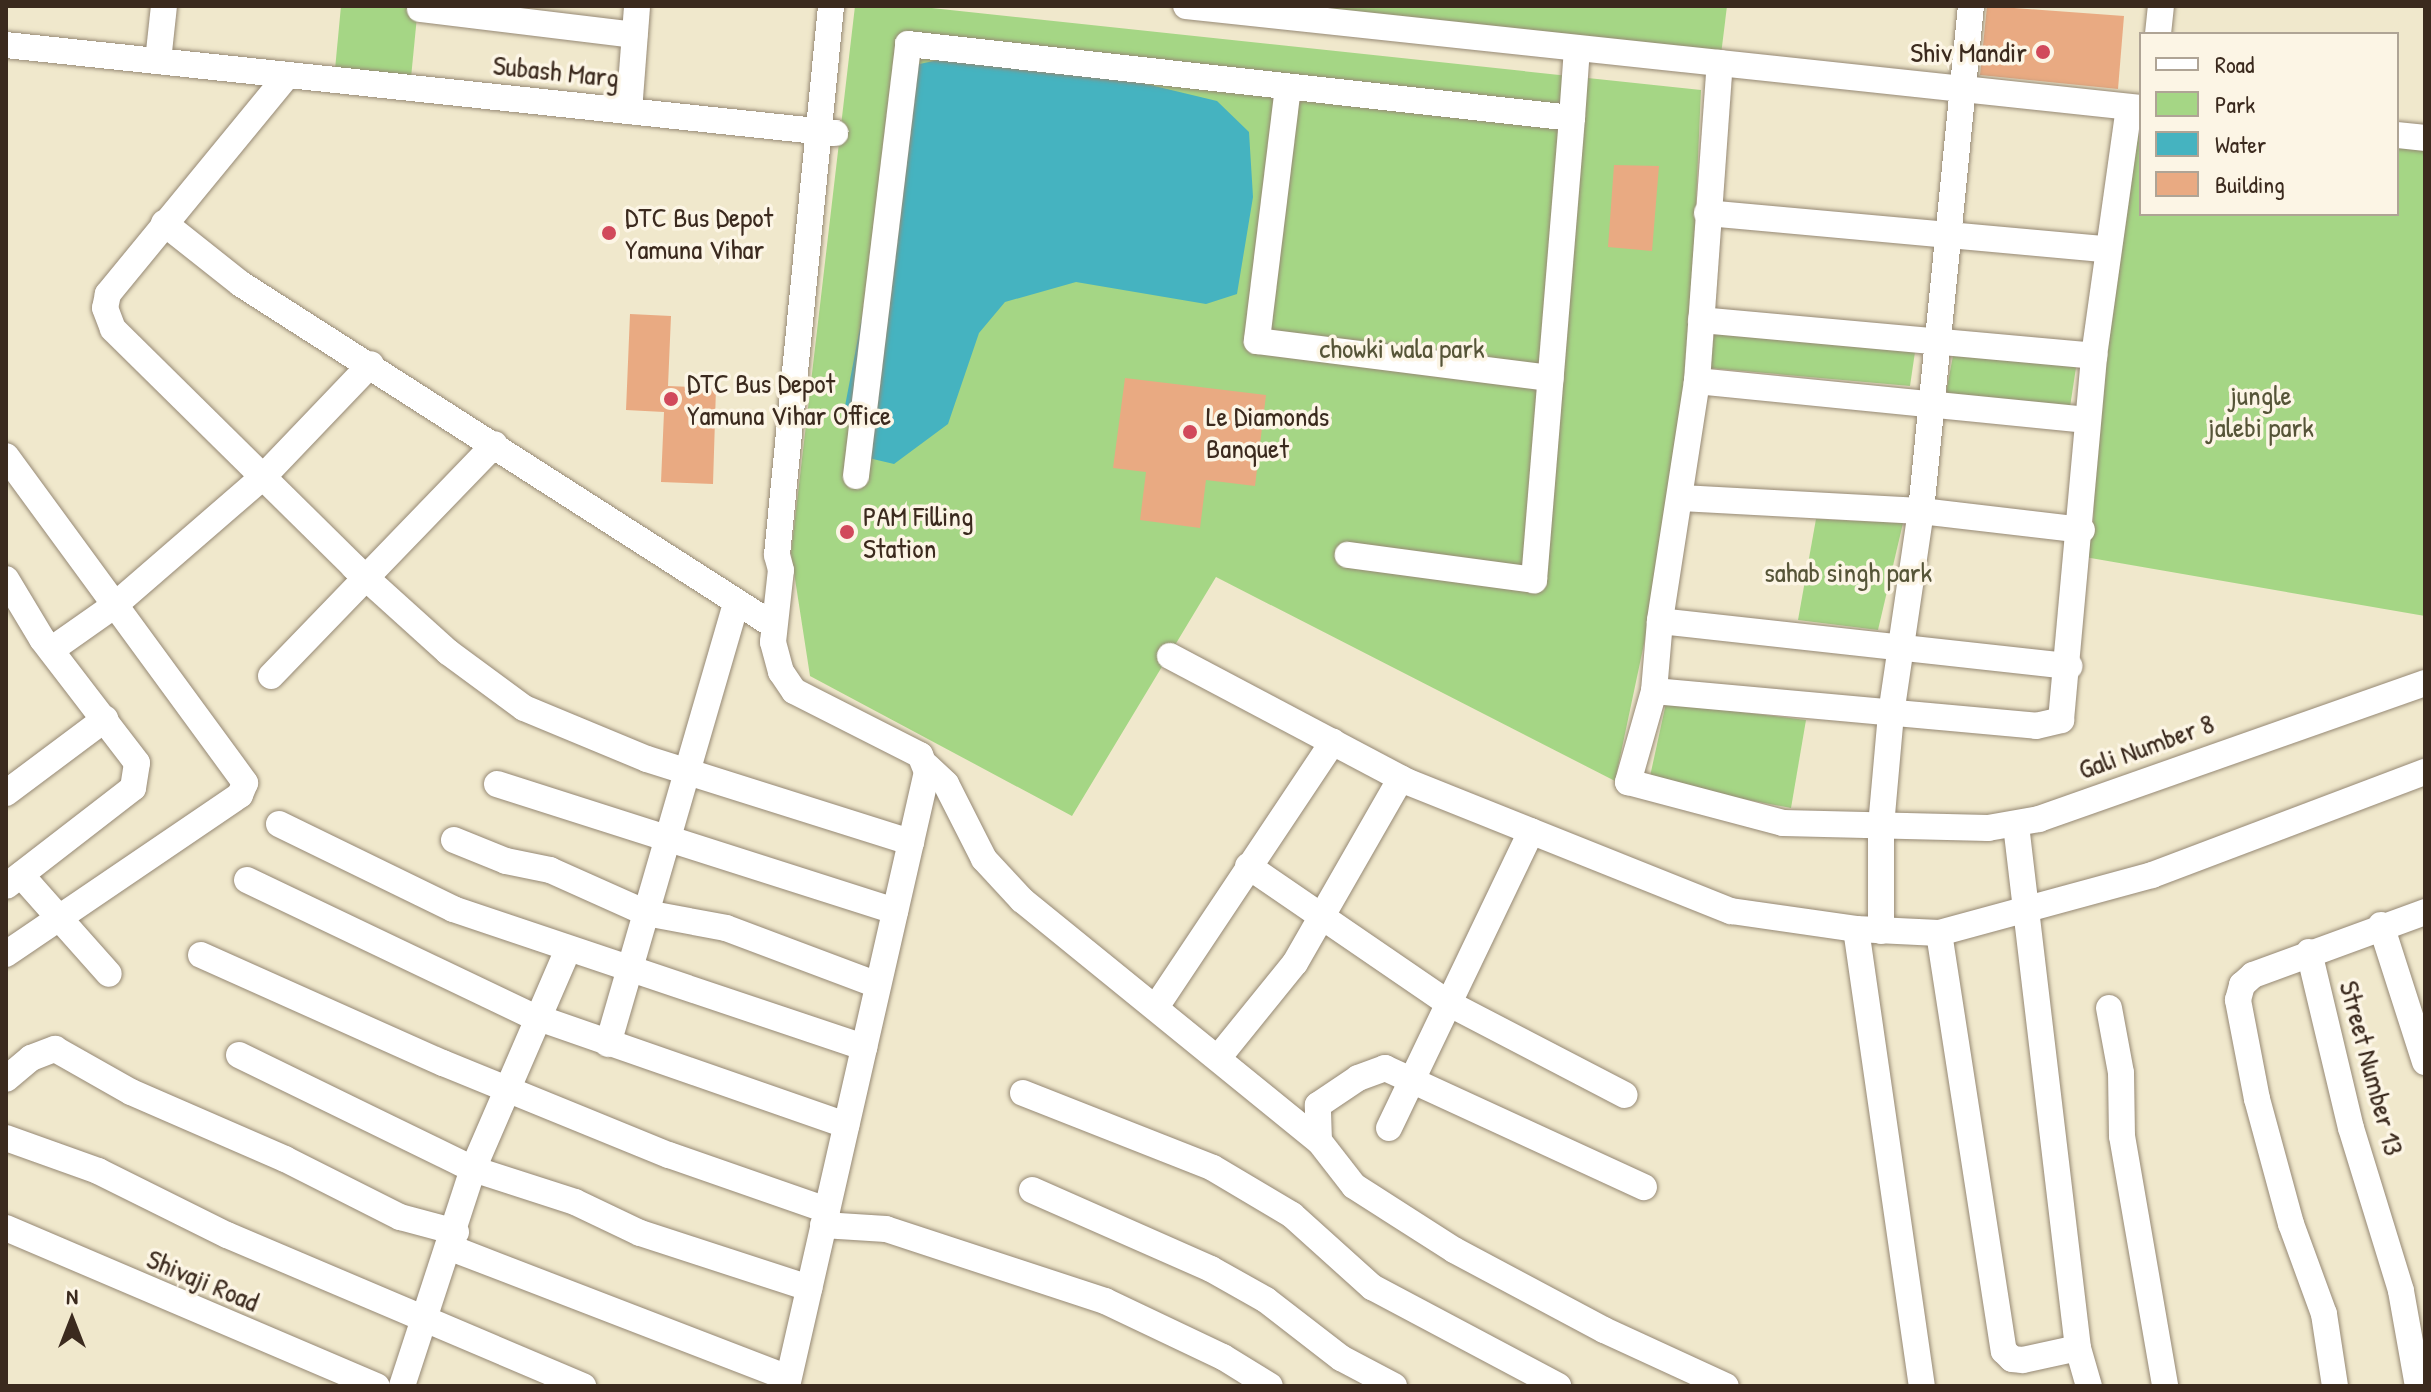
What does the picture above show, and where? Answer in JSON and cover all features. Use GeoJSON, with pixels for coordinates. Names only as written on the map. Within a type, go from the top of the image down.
{"type":"FeatureCollection","features":[{"type":"Feature","properties":{"kind":"street"},"geometry":{"type":"LineString","coordinates":[[158,61],[164,6]]}},
{"type":"Feature","properties":{"kind":"street"},"geometry":{"type":"LineString","coordinates":[[629,111],[637,6]]}},
{"type":"Feature","properties":{"kind":"street"},"geometry":{"type":"LineString","coordinates":[[828,132],[831,6]]}},
{"type":"Feature","properties":{"kind":"street"},"geometry":{"type":"LineString","coordinates":[[845,6],[828,132],[789,558],[781,570],[773,625],[781,672],[794,691],[920,755],[946,784],[984,859],[1022,900],[1319,1141],[1354,1186],[1454,1250],[1604,1330],[1726,1386]]}},
{"type":"Feature","properties":{"kind":"street"},"geometry":{"type":"LineString","coordinates":[[1186,6],[2135,107],[2106,249],[2087,420],[2082,530],[2066,710],[2051,726],[1654,691],[1660,621],[1697,381],[1720,63]]}},
{"type":"Feature","properties":{"kind":"street"},"geometry":{"type":"LineString","coordinates":[[1922,1386],[1868,930],[1898,648],[1921,511],[1959,89],[1971,6]]}},
{"type":"Feature","properties":{"kind":"street"},"geometry":{"type":"LineString","coordinates":[[2158,32],[2161,6]]}},
{"type":"Feature","properties":{"kind":"street"},"geometry":{"type":"LineString","coordinates":[[420,9],[634,35]]}},
{"type":"Feature","properties":{"kind":"street"},"geometry":{"type":"LineString","coordinates":[[856,476],[908,44],[1572,118]]}},
{"type":"Feature","properties":{"kind":"street","name":"Subash Marg"},"geometry":{"type":"LineString","coordinates":[[6,45],[828,132]]}},
{"type":"Feature","properties":{"kind":"street"},"geometry":{"type":"LineString","coordinates":[[1348,555],[1534,580],[1577,48]]}},
{"type":"Feature","properties":{"kind":"street"},"geometry":{"type":"LineString","coordinates":[[286,77],[108,294],[107,318],[368,579],[448,652],[524,708],[686,772],[911,842]]}},
{"type":"Feature","properties":{"kind":"street"},"geometry":{"type":"LineString","coordinates":[[1288,87],[1257,341],[1551,378]]}},
{"type":"Feature","properties":{"kind":"street"},"geometry":{"type":"LineString","coordinates":[[2399,135],[2425,138]]}},
{"type":"Feature","properties":{"kind":"street"},"geometry":{"type":"LineString","coordinates":[[1707,213],[2106,249]]}},
{"type":"Feature","properties":{"kind":"street"},"geometry":{"type":"LineString","coordinates":[[164,223],[241,284],[371,364],[773,625]]}},
{"type":"Feature","properties":{"kind":"street"},"geometry":{"type":"LineString","coordinates":[[1701,320],[1937,339],[2094,356]]}},
{"type":"Feature","properties":{"kind":"street"},"geometry":{"type":"LineString","coordinates":[[51,650],[115,605],[263,477],[371,364]]}},
{"type":"Feature","properties":{"kind":"street"},"geometry":{"type":"LineString","coordinates":[[1697,381],[1931,407],[2087,420]]}},
{"type":"Feature","properties":{"kind":"street"},"geometry":{"type":"LineString","coordinates":[[271,676],[368,579],[495,444]]}},
{"type":"Feature","properties":{"kind":"street"},"geometry":{"type":"LineString","coordinates":[[6,456],[241,776],[244,789],[6,954]]}},
{"type":"Feature","properties":{"kind":"street"},"geometry":{"type":"LineString","coordinates":[[1681,498],[1921,511],[2082,530]]}},
{"type":"Feature","properties":{"kind":"street"},"geometry":{"type":"LineString","coordinates":[[6,579],[51,650],[137,763],[133,788],[14,880],[59,916],[109,974]]}},
{"type":"Feature","properties":{"kind":"street"},"geometry":{"type":"LineString","coordinates":[[608,1044],[633,967],[667,837],[736,602]]}},
{"type":"Feature","properties":{"kind":"street"},"geometry":{"type":"LineString","coordinates":[[1660,621],[2070,666]]}},
{"type":"Feature","properties":{"kind":"street"},"geometry":{"type":"LineString","coordinates":[[1170,656],[1401,778],[1731,911],[1868,930],[1939,933],[2152,875],[2425,772]]}},
{"type":"Feature","properties":{"kind":"street","name":"Gali Number 8"},"geometry":{"type":"LineString","coordinates":[[1654,691],[1628,782],[1783,823],[2016,825],[2425,683]]}},
{"type":"Feature","properties":{"kind":"street"},"geometry":{"type":"LineString","coordinates":[[6,793],[105,719]]}},
{"type":"Feature","properties":{"kind":"street"},"geometry":{"type":"LineString","coordinates":[[1156,1007],[1333,742]]}},
{"type":"Feature","properties":{"kind":"street"},"geometry":{"type":"LineString","coordinates":[[6,1079],[44,1050],[55,1049],[131,1092],[285,1159],[400,1217],[787,1382],[927,766]]}},
{"type":"Feature","properties":{"kind":"street"},"geometry":{"type":"LineString","coordinates":[[1218,1058],[1295,963],[1401,778]]}},
{"type":"Feature","properties":{"kind":"street"},"geometry":{"type":"LineString","coordinates":[[497,784],[895,911]]}},
{"type":"Feature","properties":{"kind":"street"},"geometry":{"type":"LineString","coordinates":[[279,824],[453,909],[864,1047]]}},
{"type":"Feature","properties":{"kind":"street"},"geometry":{"type":"LineString","coordinates":[[2016,825],[2023,910],[2078,1348],[2089,1386]]}},
{"type":"Feature","properties":{"kind":"street"},"geometry":{"type":"LineString","coordinates":[[1389,1128],[1531,831]]}},
{"type":"Feature","properties":{"kind":"street"},"geometry":{"type":"LineString","coordinates":[[454,840],[506,861],[550,870],[646,913],[726,928],[878,985]]}},
{"type":"Feature","properties":{"kind":"street"},"geometry":{"type":"LineString","coordinates":[[1248,866],[1448,1003],[1625,1095]]}},
{"type":"Feature","properties":{"kind":"street"},"geometry":{"type":"LineString","coordinates":[[247,880],[540,1018],[846,1125]]}},
{"type":"Feature","properties":{"kind":"street"},"geometry":{"type":"LineString","coordinates":[[2335,1386],[2324,1314],[2291,1224],[2257,1099],[2238,1000],[2242,985],[2253,975],[2381,925],[2425,912]]}},
{"type":"Feature","properties":{"kind":"street"},"geometry":{"type":"LineString","coordinates":[[2381,925],[2425,1062]]}},
{"type":"Feature","properties":{"kind":"street"},"geometry":{"type":"LineString","coordinates":[[1939,933],[2004,1351],[2012,1359],[2023,1360],[2078,1348]]}},
{"type":"Feature","properties":{"kind":"street"},"geometry":{"type":"LineString","coordinates":[[402,1386],[422,1321],[453,1240],[473,1169],[506,1086],[540,1018],[568,949]]}},
{"type":"Feature","properties":{"kind":"street","name":"Street Number 13"},"geometry":{"type":"LineString","coordinates":[[2309,952],[2351,1128],[2401,1291],[2418,1386]]}},
{"type":"Feature","properties":{"kind":"street"},"geometry":{"type":"LineString","coordinates":[[201,955],[443,1063],[825,1218],[886,1229],[1105,1301],[1223,1357],[1270,1386]]}},
{"type":"Feature","properties":{"kind":"street"},"geometry":{"type":"LineString","coordinates":[[2109,1008],[2121,1073],[2122,1136],[2165,1386]]}},
{"type":"Feature","properties":{"kind":"street"},"geometry":{"type":"LineString","coordinates":[[239,1055],[473,1169],[575,1202],[640,1233],[809,1288]]}},
{"type":"Feature","properties":{"kind":"street"},"geometry":{"type":"LineString","coordinates":[[1319,1141],[1318,1105],[1358,1078],[1385,1068],[1411,1077],[1644,1187]]}},
{"type":"Feature","properties":{"kind":"street"},"geometry":{"type":"LineString","coordinates":[[1023,1093],[1213,1168],[1292,1215],[1372,1287],[1558,1386]]}},
{"type":"Feature","properties":{"kind":"street"},"geometry":{"type":"LineString","coordinates":[[6,1138],[98,1171],[422,1321],[583,1386]]}},
{"type":"Feature","properties":{"kind":"street"},"geometry":{"type":"LineString","coordinates":[[1032,1190],[1211,1269],[1266,1300],[1341,1358],[1394,1386]]}},
{"type":"Feature","properties":{"kind":"street","name":"Shivaji Road"},"geometry":{"type":"LineString","coordinates":[[6,1228],[377,1386]]}},
{"type":"Feature","properties":{"kind":"green space"},"geometry":{"type":"Polygon","coordinates":[[[341,6],[418,6],[410,88],[334,80],[341,6]]]}},
{"type":"Feature","properties":{"kind":"green space","name":"chowki wala park"},"geometry":{"type":"Polygon","coordinates":[[[855,6],[913,6],[1701,90],[1685,450],[1615,781],[1216,577],[1072,816],[810,676],[791,553],[855,6]]]}},
{"type":"Feature","properties":{"kind":"green space"},"geometry":{"type":"Polygon","coordinates":[[[1194,6],[1727,6],[1720,63],[1194,6]]]}},
{"type":"Feature","properties":{"kind":"green space","name":"jungle jalebi park"},"geometry":{"type":"Polygon","coordinates":[[[2139,131],[2139,216],[2399,216],[2399,145],[2425,148],[2425,616],[2079,556],[2093,531],[2097,381],[2139,131]]]}},
{"type":"Feature","properties":{"kind":"green space"},"geometry":{"type":"Polygon","coordinates":[[[1716,323],[1916,345],[1910,386],[1709,368],[1716,323]]]}},
{"type":"Feature","properties":{"kind":"green space"},"geometry":{"type":"Polygon","coordinates":[[[1955,345],[2077,361],[2070,407],[1946,393],[1955,345]]]}},
{"type":"Feature","properties":{"kind":"green space","name":"sahab singh park"},"geometry":{"type":"Polygon","coordinates":[[[1816,519],[1903,523],[1878,630],[1798,620],[1816,519]]]}},
{"type":"Feature","properties":{"kind":"green space"},"geometry":{"type":"Polygon","coordinates":[[[1666,703],[1806,720],[1791,808],[1649,781],[1666,703]]]}},
{"type":"Feature","properties":{"kind":"water"},"geometry":{"type":"Polygon","coordinates":[[[943,59],[1092,71],[1217,101],[1249,132],[1253,197],[1237,294],[1206,304],[1076,282],[1005,302],[979,333],[948,424],[894,464],[856,455],[845,406],[910,66],[943,59]]]}},
{"type":"Feature","properties":{"kind":"building","name":"Shiv Mandir"},"geometry":{"type":"Polygon","coordinates":[[[1987,6],[2124,16],[2118,89],[1980,75],[1987,6]]]}},
{"type":"Feature","properties":{"kind":"building"},"geometry":{"type":"Polygon","coordinates":[[[1614,165],[1659,166],[1652,251],[1608,247],[1614,165]]]}},
{"type":"Feature","properties":{"kind":"building","name":"DTC Bus Depot Yamuna Vihar Office"},"geometry":{"type":"Polygon","coordinates":[[[630,314],[671,316],[668,386],[716,388],[713,484],[661,482],[664,412],[626,410],[630,314]]]}},
{"type":"Feature","properties":{"kind":"building","name":"Le Diamonds Banquet"},"geometry":{"type":"Polygon","coordinates":[[[1125,378],[1266,395],[1255,486],[1206,480],[1200,528],[1140,520],[1146,472],[1113,468],[1125,378]]]}},
{"type":"Feature","properties":{"kind":"place","name":"Shiv Mandir"},"geometry":{"type":"Point","coordinates":[2043,52]}},
{"type":"Feature","properties":{"kind":"place","name":"DTC Bus Depot Yamuna Vihar"},"geometry":{"type":"Point","coordinates":[609,233]}},
{"type":"Feature","properties":{"kind":"place","name":"DTC Bus Depot Yamuna Vihar Office"},"geometry":{"type":"Point","coordinates":[671,399]}},
{"type":"Feature","properties":{"kind":"place","name":"Le Diamonds Banquet"},"geometry":{"type":"Point","coordinates":[1190,432]}},
{"type":"Feature","properties":{"kind":"place","name":"PAM Filling Station"},"geometry":{"type":"Point","coordinates":[847,532]}}]}
